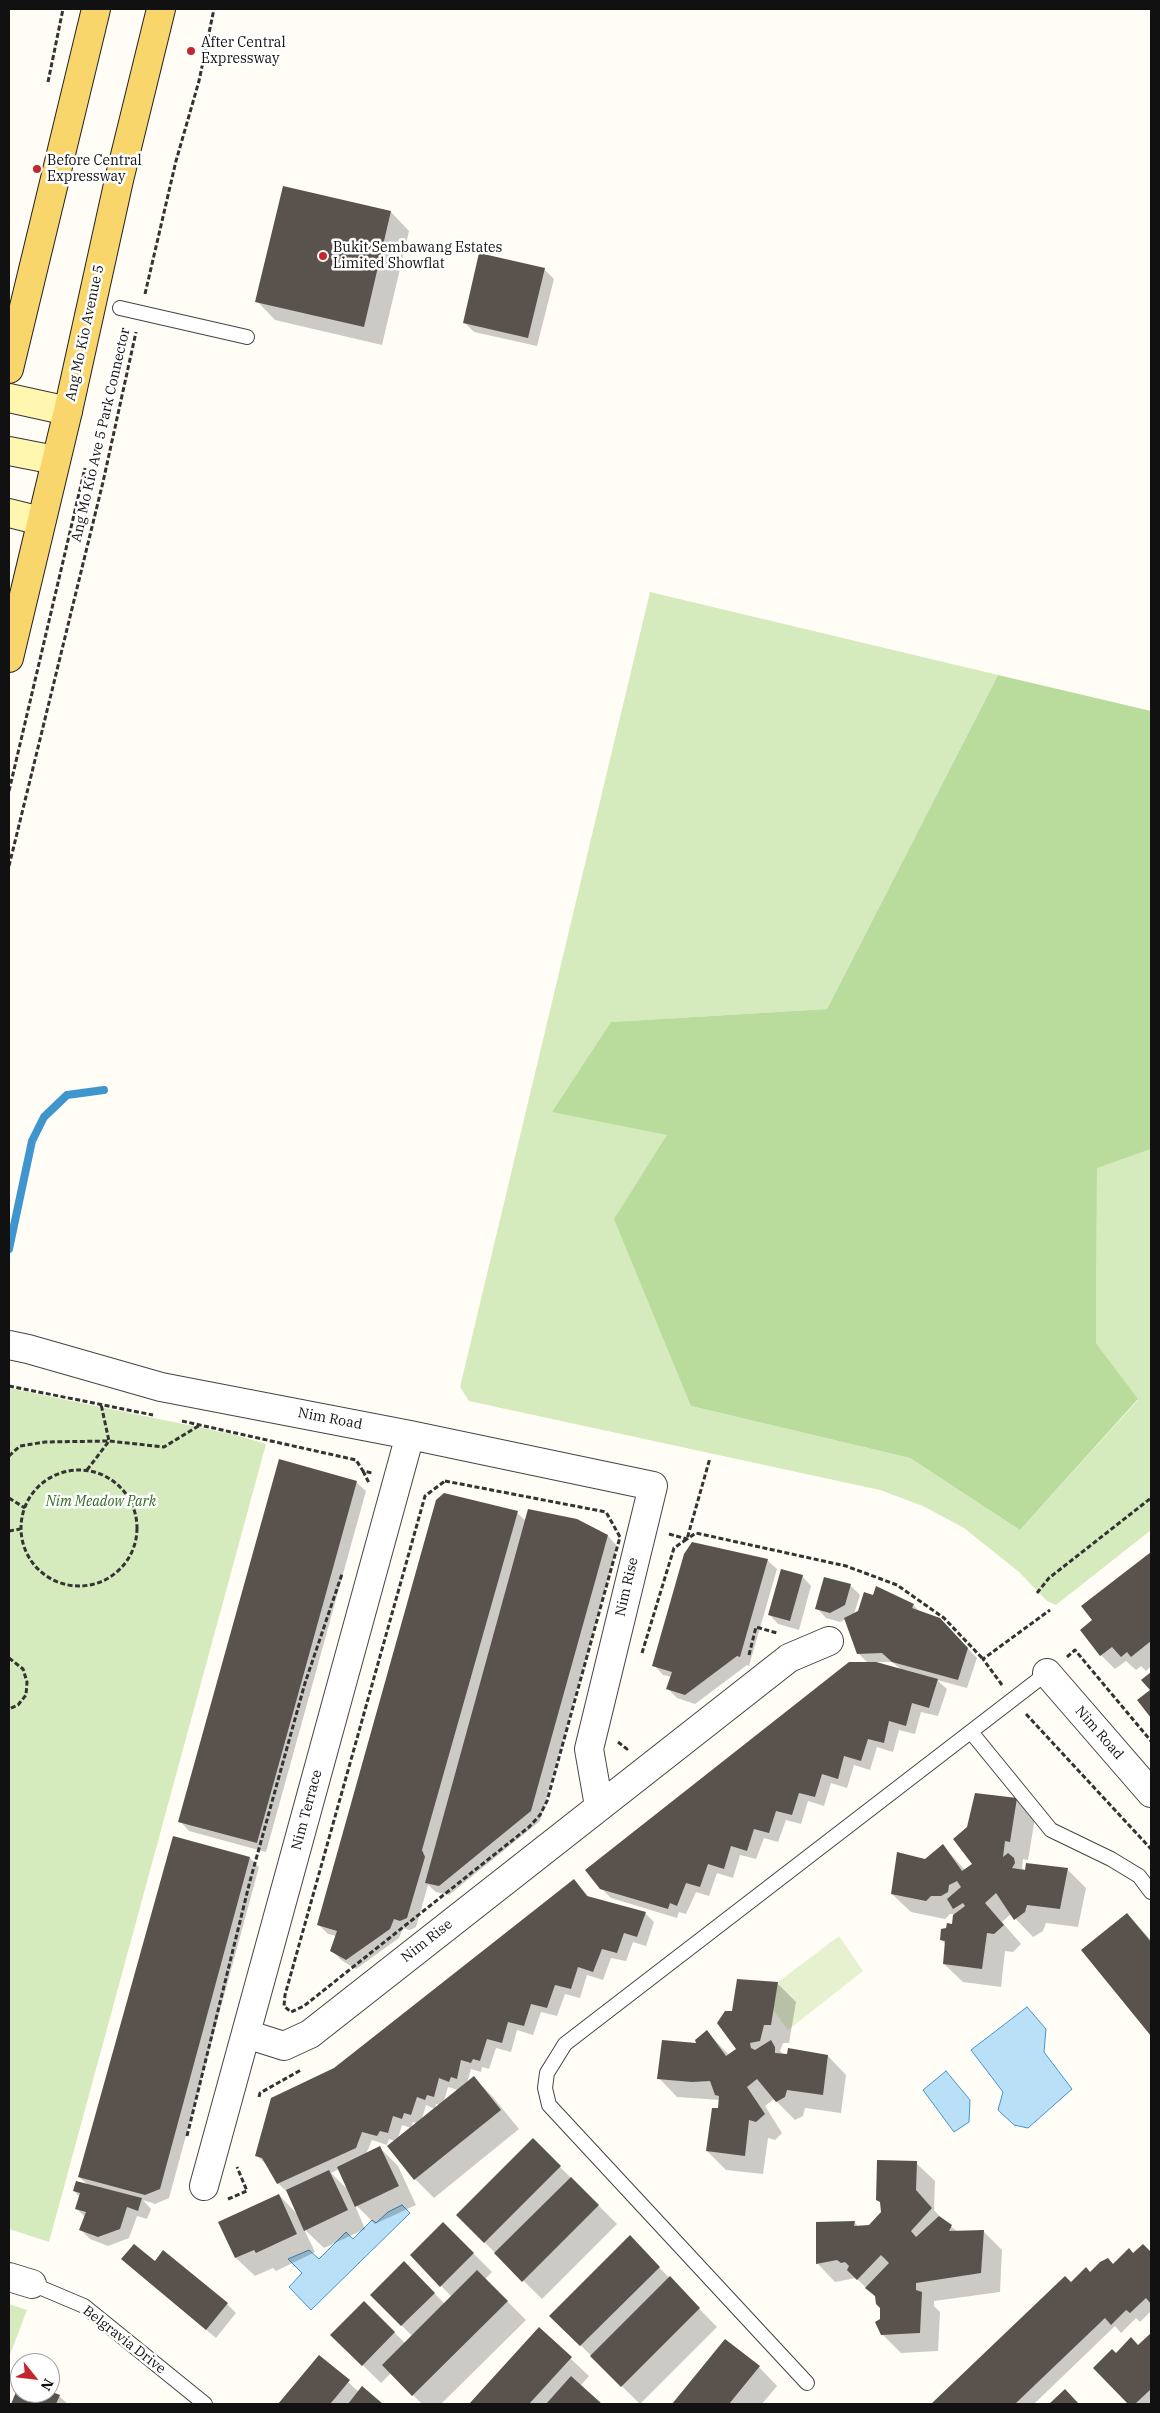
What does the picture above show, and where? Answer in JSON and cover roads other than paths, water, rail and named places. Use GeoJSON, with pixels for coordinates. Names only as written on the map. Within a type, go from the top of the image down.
{"type":"FeatureCollection","features":[{"type":"Feature","properties":{"kind":"main road"},"geometry":{"type":"LineString","coordinates":[[9,368],[12,339],[96,9]]}},
{"type":"Feature","properties":{"kind":"main road","name":"Ang Mo Kio Avenue 5"},"geometry":{"type":"LineString","coordinates":[[9,658],[68,411],[118,180],[161,9]]}},
{"type":"Feature","properties":{"kind":"street"},"geometry":{"type":"LineString","coordinates":[[9,398],[68,411]]}},
{"type":"Feature","properties":{"kind":"street"},"geometry":{"type":"LineString","coordinates":[[9,451],[55,460]]}},
{"type":"Feature","properties":{"kind":"street"},"geometry":{"type":"LineString","coordinates":[[9,513],[41,521]]}},
{"type":"Feature","properties":{"kind":"street","name":"Nim Road"},"geometry":{"type":"LineString","coordinates":[[9,1345],[28,1348],[161,1387],[410,1435],[653,1486]]}},
{"type":"Feature","properties":{"kind":"street","name":"Nim Terrace"},"geometry":{"type":"LineString","coordinates":[[212,2194],[246,2034],[410,1435]]}},
{"type":"Feature","properties":{"kind":"street","name":"Nim Rise"},"geometry":{"type":"LineString","coordinates":[[599,1806],[588,1749],[653,1486]]}},
{"type":"Feature","properties":{"kind":"street","name":"Nim Rise"},"geometry":{"type":"LineString","coordinates":[[246,2034],[284,2046],[310,2034],[789,1658],[829,1641]]}},
{"type":"Feature","properties":{"kind":"street","name":"Nim Road"},"geometry":{"type":"LineString","coordinates":[[1047,1673],[1151,1793]]}},
{"type":"Feature","properties":{"kind":"lane"},"geometry":{"type":"LineString","coordinates":[[120,308],[247,337]]}},
{"type":"Feature","properties":{"kind":"lane"},"geometry":{"type":"LineString","coordinates":[[807,2382],[549,2105],[545,2088],[546,2073],[565,2044],[1047,1673]]}},
{"type":"Feature","properties":{"kind":"lane"},"geometry":{"type":"LineString","coordinates":[[970,1732],[1051,1830],[1118,1863],[1138,1876],[1151,1892]]}},
{"type":"Feature","properties":{"kind":"lane","name":"Belgravia Drive"},"geometry":{"type":"LineString","coordinates":[[21,2281],[84,2306],[205,2404]]}},
{"type":"Feature","properties":{"kind":"water"},"geometry":{"type":"Polygon","coordinates":[[[1027,2007],[1046,2029],[1044,2052],[1072,2089],[1028,2128],[1014,2125],[998,2110],[1003,2092],[971,2050],[1027,2007]]]}},
{"type":"Feature","properties":{"kind":"water"},"geometry":{"type":"Polygon","coordinates":[[[946,2071],[970,2100],[969,2122],[954,2132],[923,2090],[946,2071]]]}},
{"type":"Feature","properties":{"kind":"water"},"geometry":{"type":"Polygon","coordinates":[[[402,2205],[410,2213],[311,2310],[289,2287],[302,2273],[288,2259],[309,2250],[319,2259],[346,2232],[353,2239],[372,2220],[376,2223],[388,2212],[402,2205]]]}},
{"type":"Feature","properties":{"kind":"waterway"},"geometry":{"type":"LineString","coordinates":[[9,1249],[32,1141],[44,1117],[67,1095],[104,1090]]}},
{"type":"Feature","properties":{"kind":"place","name":"After Central Expressway"},"geometry":{"type":"Point","coordinates":[191,51]}},
{"type":"Feature","properties":{"kind":"place","name":"Before Central Expressway"},"geometry":{"type":"Point","coordinates":[37,169]}},
{"type":"Feature","properties":{"kind":"place","name":"Bukit Sembawang Estates Limited Showflat"},"geometry":{"type":"Point","coordinates":[323,256]}},
{"type":"Feature","properties":{"kind":"park label","name":"Nim Meadow Park"},"geometry":{"type":"Point","coordinates":[101,1502]}}]}
